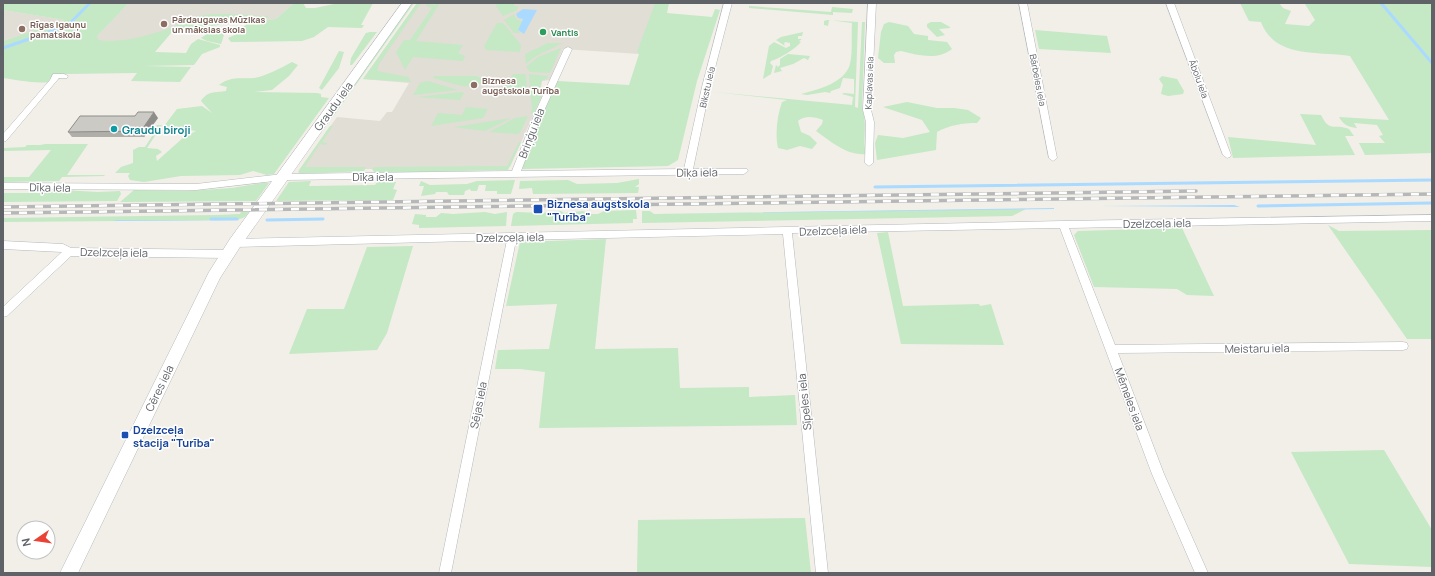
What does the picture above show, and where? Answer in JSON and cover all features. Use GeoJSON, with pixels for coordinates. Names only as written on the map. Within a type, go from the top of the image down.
{"type":"FeatureCollection","features":[{"type":"Feature","properties":{"kind":"main road","name":"Graudu iela"},"geometry":{"type":"LineString","coordinates":[[260,210],[407,3]]}},
{"type":"Feature","properties":{"kind":"main road","name":"Cēres iela"},"geometry":{"type":"LineString","coordinates":[[69,573],[214,276],[231,248],[260,210]]}},
{"type":"Feature","properties":{"kind":"street","name":"Bikstu iela"},"geometry":{"type":"LineString","coordinates":[[688,172],[706,88],[728,3]]}},
{"type":"Feature","properties":{"kind":"street","name":"Kaplavas iela"},"geometry":{"type":"LineString","coordinates":[[869,163],[870,122],[867,110],[872,3]]}},
{"type":"Feature","properties":{"kind":"street","name":"Bārbeles iela"},"geometry":{"type":"LineString","coordinates":[[1023,3],[1053,158]]}},
{"type":"Feature","properties":{"kind":"street","name":"Ābolu iela"},"geometry":{"type":"LineString","coordinates":[[1170,3],[1227,155]]}},
{"type":"Feature","properties":{"kind":"street","name":"Briņģu iela"},"geometry":{"type":"LineString","coordinates":[[516,174],[539,113],[568,49]]}},
{"type":"Feature","properties":{"kind":"street"},"geometry":{"type":"LineString","coordinates":[[3,139],[54,81],[56,76],[64,76]]}},
{"type":"Feature","properties":{"kind":"street","name":"Dīķa iela"},"geometry":{"type":"LineString","coordinates":[[3,186],[196,187],[283,177],[744,171]]}},
{"type":"Feature","properties":{"kind":"street","name":"Dzelzceļa iela"},"geometry":{"type":"LineString","coordinates":[[3,245],[63,248],[68,252],[231,248],[512,236],[1063,224],[1432,218]]}},
{"type":"Feature","properties":{"kind":"street","name":"Mēmeles iela"},"geometry":{"type":"LineString","coordinates":[[1063,224],[1112,349],[1158,474],[1202,573]]}},
{"type":"Feature","properties":{"kind":"street","name":"Sīpeles iela"},"geometry":{"type":"LineString","coordinates":[[787,231],[822,573]]}},
{"type":"Feature","properties":{"kind":"street","name":"Sējas iela"},"geometry":{"type":"LineString","coordinates":[[445,573],[512,236]]}},
{"type":"Feature","properties":{"kind":"street"},"geometry":{"type":"LineString","coordinates":[[3,313],[68,252]]}},
{"type":"Feature","properties":{"kind":"street","name":"Meistaru iela"},"geometry":{"type":"LineString","coordinates":[[1112,349],[1404,346]]}},
{"type":"Feature","properties":{"kind":"shaded area","name":"Pārdaugavas Mūzikas un mākslas skola"},"geometry":{"type":"Polygon","coordinates":[[[129,3],[294,3],[276,19],[194,27],[84,49],[129,3]]]}},
{"type":"Feature","properties":{"kind":"shaded area","name":"Biznesa augstskola Turība"},"geometry":{"type":"Polygon","coordinates":[[[417,3],[667,3],[639,54],[563,49],[550,80],[542,81],[541,88],[545,89],[510,167],[299,170],[337,117],[380,121],[387,112],[392,112],[409,83],[363,79],[417,3]]]}},
{"type":"Feature","properties":{"kind":"shaded area","name":"Rīgas Igauņu pamatskola"},"geometry":{"type":"Polygon","coordinates":[[[3,10],[66,20],[3,41],[3,10]]]}},
{"type":"Feature","properties":{"kind":"green space"},"geometry":{"type":"Polygon","coordinates":[[[3,3],[129,3],[97,36],[98,40],[117,41],[149,35],[204,15],[222,14],[268,16],[265,20],[276,19],[294,3],[303,3],[306,8],[315,8],[339,3],[373,3],[361,25],[364,25],[362,28],[328,27],[314,37],[302,41],[231,42],[228,38],[237,34],[237,31],[246,25],[244,21],[172,32],[155,52],[186,53],[191,44],[198,39],[220,45],[220,47],[202,54],[194,65],[143,66],[191,67],[180,82],[131,81],[137,73],[66,74],[60,79],[53,81],[27,82],[3,78],[3,41],[65,20],[3,10],[3,3]]]}},
{"type":"Feature","properties":{"kind":"green space"},"geometry":{"type":"Polygon","coordinates":[[[412,3],[414,3],[333,117],[334,112],[412,3]]]}},
{"type":"Feature","properties":{"kind":"green space"},"geometry":{"type":"Polygon","coordinates":[[[417,3],[421,3],[379,64],[377,71],[408,77],[411,82],[363,79],[417,3]]]}},
{"type":"Feature","properties":{"kind":"green space"},"geometry":{"type":"Polygon","coordinates":[[[440,3],[416,41],[463,45],[458,53],[465,56],[463,61],[413,57],[405,70],[396,52],[404,40],[410,40],[432,8],[426,6],[427,4],[435,5],[440,3]]]}},
{"type":"Feature","properties":{"kind":"green space"},"geometry":{"type":"Polygon","coordinates":[[[497,3],[515,3],[514,6],[518,6],[517,10],[503,16],[496,6],[497,3]]]}},
{"type":"Feature","properties":{"kind":"green space"},"geometry":{"type":"Polygon","coordinates":[[[655,3],[669,3],[667,13],[712,17],[715,9],[720,10],[697,81],[678,160],[668,166],[522,169],[543,111],[557,81],[629,85],[639,54],[637,52],[655,3]]]}},
{"type":"Feature","properties":{"kind":"green space"},"geometry":{"type":"Polygon","coordinates":[[[1240,3],[1279,3],[1283,8],[1291,11],[1285,24],[1309,26],[1315,20],[1305,4],[1308,3],[1432,3],[1432,153],[1365,155],[1359,143],[1385,143],[1379,136],[1383,135],[1377,125],[1354,123],[1357,128],[1354,128],[1346,125],[1339,117],[1389,120],[1350,56],[1311,53],[1287,48],[1276,42],[1268,34],[1261,22],[1249,21],[1240,3]]]}},
{"type":"Feature","properties":{"kind":"green space"},"geometry":{"type":"Polygon","coordinates":[[[749,6],[831,12],[832,7],[853,9],[852,13],[833,12],[833,15],[749,8],[749,6]]]}},
{"type":"Feature","properties":{"kind":"green space"},"geometry":{"type":"Polygon","coordinates":[[[514,14],[516,19],[522,21],[518,30],[520,33],[514,33],[504,20],[514,14]]]}},
{"type":"Feature","properties":{"kind":"green space"},"geometry":{"type":"Polygon","coordinates":[[[829,20],[828,26],[824,25],[824,21],[829,20]]]}},
{"type":"Feature","properties":{"kind":"green space"},"geometry":{"type":"Polygon","coordinates":[[[831,20],[858,22],[855,107],[858,108],[862,22],[865,22],[862,108],[865,120],[866,154],[852,153],[839,147],[816,131],[822,124],[823,120],[810,117],[798,121],[801,132],[810,136],[817,143],[812,149],[800,146],[787,150],[778,148],[777,125],[779,113],[782,102],[787,100],[714,92],[852,105],[853,97],[842,94],[854,94],[854,79],[843,78],[840,88],[831,91],[830,93],[825,92],[807,95],[801,94],[822,88],[837,81],[847,71],[850,64],[852,23],[831,20]]]}},
{"type":"Feature","properties":{"kind":"green space"},"geometry":{"type":"Polygon","coordinates":[[[889,22],[908,26],[914,34],[928,36],[928,40],[947,42],[952,49],[946,53],[934,56],[901,51],[896,52],[894,55],[895,63],[884,63],[878,58],[881,32],[884,24],[889,22]]]}},
{"type":"Feature","properties":{"kind":"green space"},"geometry":{"type":"Polygon","coordinates":[[[931,22],[941,22],[950,28],[939,29],[945,35],[937,37],[927,27],[927,24],[931,22]]]}},
{"type":"Feature","properties":{"kind":"green space"},"geometry":{"type":"Polygon","coordinates":[[[497,23],[503,23],[521,45],[520,52],[486,50],[484,46],[497,23]]]}},
{"type":"Feature","properties":{"kind":"green space"},"geometry":{"type":"Polygon","coordinates":[[[1035,30],[1107,36],[1111,53],[1039,49],[1035,30]]]}},
{"type":"Feature","properties":{"kind":"green space"},"geometry":{"type":"Polygon","coordinates":[[[377,32],[352,65],[350,65],[351,58],[364,36],[366,33],[377,32]]]}},
{"type":"Feature","properties":{"kind":"green space"},"geometry":{"type":"Polygon","coordinates":[[[803,32],[802,36],[798,36],[798,39],[802,39],[799,41],[801,42],[795,48],[771,61],[770,63],[773,66],[771,74],[763,79],[769,46],[774,42],[786,48],[790,46],[790,43],[785,42],[785,46],[776,40],[781,37],[803,32]]]}},
{"type":"Feature","properties":{"kind":"green space"},"geometry":{"type":"Polygon","coordinates":[[[221,33],[224,35],[221,44],[201,38],[207,34],[221,33]]]}},
{"type":"Feature","properties":{"kind":"green space"},"geometry":{"type":"Polygon","coordinates":[[[548,43],[563,43],[536,56],[526,64],[525,54],[548,43]]]}},
{"type":"Feature","properties":{"kind":"green space"},"geometry":{"type":"Polygon","coordinates":[[[561,48],[550,73],[530,72],[526,67],[538,57],[561,48]]]}},
{"type":"Feature","properties":{"kind":"green space"},"geometry":{"type":"Polygon","coordinates":[[[339,51],[344,52],[339,68],[322,90],[319,88],[339,51]]]}},
{"type":"Feature","properties":{"kind":"green space"},"geometry":{"type":"Polygon","coordinates":[[[788,54],[810,56],[808,60],[804,58],[793,64],[780,68],[782,71],[774,73],[776,65],[778,67],[780,65],[780,59],[788,54]]]}},
{"type":"Feature","properties":{"kind":"green space"},"geometry":{"type":"Polygon","coordinates":[[[292,62],[298,65],[289,76],[272,90],[254,92],[317,93],[321,94],[321,97],[329,98],[274,174],[267,175],[253,171],[240,175],[181,176],[144,182],[130,180],[128,176],[130,173],[115,173],[121,167],[133,163],[133,150],[139,147],[145,147],[158,127],[156,127],[157,125],[162,125],[147,148],[158,149],[162,152],[156,156],[157,161],[184,137],[196,131],[164,126],[177,109],[202,106],[212,113],[201,101],[206,95],[226,91],[227,87],[219,85],[223,82],[232,79],[263,76],[292,62]]]}},
{"type":"Feature","properties":{"kind":"green space"},"geometry":{"type":"Polygon","coordinates":[[[513,74],[526,74],[527,89],[504,92],[513,74]]]}},
{"type":"Feature","properties":{"kind":"green space"},"geometry":{"type":"Polygon","coordinates":[[[529,74],[548,76],[547,79],[542,80],[540,87],[530,89],[529,74]]]}},
{"type":"Feature","properties":{"kind":"green space"},"geometry":{"type":"Polygon","coordinates":[[[434,76],[476,76],[482,79],[482,82],[477,85],[465,86],[433,78],[434,76]]]}},
{"type":"Feature","properties":{"kind":"green space"},"geometry":{"type":"Polygon","coordinates":[[[1162,76],[1177,79],[1184,91],[1183,94],[1168,96],[1161,94],[1163,85],[1159,79],[1162,76]]]}},
{"type":"Feature","properties":{"kind":"green space"},"geometry":{"type":"Polygon","coordinates":[[[427,81],[458,90],[413,95],[420,83],[427,81]]]}},
{"type":"Feature","properties":{"kind":"green space"},"geometry":{"type":"Polygon","coordinates":[[[540,88],[545,89],[534,113],[531,114],[532,108],[530,90],[540,88]]]}},
{"type":"Feature","properties":{"kind":"green space"},"geometry":{"type":"Polygon","coordinates":[[[461,92],[464,93],[460,100],[417,97],[461,92]]]}},
{"type":"Feature","properties":{"kind":"green space"},"geometry":{"type":"Polygon","coordinates":[[[907,102],[937,108],[968,110],[981,118],[977,123],[956,125],[937,132],[936,150],[877,160],[875,143],[878,135],[903,138],[930,132],[922,120],[883,107],[907,102]]]}},
{"type":"Feature","properties":{"kind":"green space"},"geometry":{"type":"Polygon","coordinates":[[[466,107],[488,109],[483,118],[431,126],[438,113],[462,115],[466,107]]]}},
{"type":"Feature","properties":{"kind":"green space"},"geometry":{"type":"Polygon","coordinates":[[[1300,114],[1321,115],[1324,121],[1330,126],[1349,129],[1354,136],[1345,136],[1355,155],[1233,158],[1228,137],[1316,145],[1300,114]]]}},
{"type":"Feature","properties":{"kind":"green space"},"geometry":{"type":"Polygon","coordinates":[[[528,116],[518,134],[489,132],[515,118],[528,116]]]}},
{"type":"Feature","properties":{"kind":"green space"},"geometry":{"type":"Polygon","coordinates":[[[511,118],[485,131],[453,127],[454,127],[511,118]]]}},
{"type":"Feature","properties":{"kind":"green space"},"geometry":{"type":"Polygon","coordinates":[[[330,126],[333,126],[322,142],[327,143],[326,145],[320,144],[305,167],[366,167],[364,171],[301,174],[298,172],[330,126]]]}},
{"type":"Feature","properties":{"kind":"green space"},"geometry":{"type":"Polygon","coordinates":[[[519,142],[521,142],[508,170],[375,173],[372,169],[375,167],[507,166],[519,142]]]}},
{"type":"Feature","properties":{"kind":"green space"},"geometry":{"type":"Polygon","coordinates":[[[45,144],[88,144],[67,175],[105,175],[62,177],[59,181],[3,182],[3,177],[29,177],[51,150],[3,151],[4,148],[45,144]]]}},
{"type":"Feature","properties":{"kind":"green space"},"geometry":{"type":"Polygon","coordinates":[[[639,179],[639,184],[635,187],[639,187],[638,193],[533,194],[532,188],[519,189],[520,181],[568,180],[577,184],[617,183],[639,179]]]}},
{"type":"Feature","properties":{"kind":"green space"},"geometry":{"type":"Polygon","coordinates":[[[515,180],[511,194],[497,194],[497,191],[485,191],[486,185],[479,185],[477,191],[471,191],[470,189],[465,191],[464,195],[449,195],[447,192],[436,192],[435,194],[421,196],[424,186],[419,186],[421,181],[430,185],[467,184],[477,181],[515,180]]]}},
{"type":"Feature","properties":{"kind":"green space"},"geometry":{"type":"Polygon","coordinates":[[[311,181],[309,186],[375,185],[377,182],[396,182],[393,189],[397,190],[393,200],[276,201],[289,182],[311,181]]]}},
{"type":"Feature","properties":{"kind":"green space"},"geometry":{"type":"Polygon","coordinates":[[[269,183],[256,201],[120,202],[134,190],[187,191],[232,188],[269,183]]]}},
{"type":"Feature","properties":{"kind":"green space"},"geometry":{"type":"Polygon","coordinates":[[[62,190],[98,192],[120,191],[121,194],[117,201],[3,202],[3,193],[40,193],[62,190]]]}},
{"type":"Feature","properties":{"kind":"green space"},"geometry":{"type":"Polygon","coordinates":[[[1026,209],[1012,216],[642,223],[642,211],[650,211],[654,214],[1026,209]]]}},
{"type":"Feature","properties":{"kind":"green space"},"geometry":{"type":"Polygon","coordinates":[[[636,210],[637,219],[633,219],[633,223],[511,226],[513,214],[516,212],[542,213],[561,211],[564,213],[583,211],[588,214],[598,214],[604,211],[636,210]]]}},
{"type":"Feature","properties":{"kind":"green space"},"geometry":{"type":"Polygon","coordinates":[[[241,212],[249,212],[245,217],[237,220],[3,222],[3,218],[218,215],[240,214],[241,212]]]}},
{"type":"Feature","properties":{"kind":"green space"},"geometry":{"type":"Polygon","coordinates":[[[485,212],[495,214],[507,212],[506,226],[419,228],[419,225],[412,224],[415,214],[426,215],[426,217],[436,217],[441,213],[453,214],[485,212]]]}},
{"type":"Feature","properties":{"kind":"green space"},"geometry":{"type":"Polygon","coordinates":[[[1328,225],[1339,231],[1432,230],[1432,339],[1407,339],[1328,225]]]}},
{"type":"Feature","properties":{"kind":"green space"},"geometry":{"type":"Polygon","coordinates":[[[1182,228],[1214,296],[1187,295],[1177,289],[1094,287],[1074,235],[1078,231],[1182,228]]]}},
{"type":"Feature","properties":{"kind":"green space"},"geometry":{"type":"Polygon","coordinates":[[[888,232],[903,306],[979,304],[980,306],[991,304],[1004,345],[901,344],[877,233],[888,232]]]}},
{"type":"Feature","properties":{"kind":"green space"},"geometry":{"type":"Polygon","coordinates":[[[606,239],[595,349],[678,348],[680,388],[749,387],[749,397],[795,395],[797,425],[539,428],[545,372],[520,369],[495,369],[498,350],[549,349],[557,304],[506,306],[520,242],[606,239]]]}},
{"type":"Feature","properties":{"kind":"green space"},"geometry":{"type":"Polygon","coordinates":[[[413,246],[387,333],[377,350],[289,354],[307,309],[344,309],[367,247],[413,246]]]}},
{"type":"Feature","properties":{"kind":"green space"},"geometry":{"type":"Polygon","coordinates":[[[1384,450],[1432,530],[1432,567],[1349,564],[1291,452],[1384,450]]]}},
{"type":"Feature","properties":{"kind":"green space"},"geometry":{"type":"Polygon","coordinates":[[[805,518],[811,573],[637,573],[638,520],[805,518]]]}},
{"type":"Feature","properties":{"kind":"water"},"geometry":{"type":"Polygon","coordinates":[[[523,9],[537,10],[524,34],[518,30],[523,19],[518,18],[516,14],[523,9]]]}},
{"type":"Feature","properties":{"kind":"water"},"geometry":{"type":"Polygon","coordinates":[[[1234,205],[1240,207],[1100,206],[1234,205]]]}},
{"type":"Feature","properties":{"kind":"water"},"geometry":{"type":"Polygon","coordinates":[[[1054,208],[1054,209],[653,214],[1054,208]]]}},
{"type":"Feature","properties":{"kind":"water"},"geometry":{"type":"Polygon","coordinates":[[[117,220],[237,220],[113,221],[117,220]]]}},
{"type":"Feature","properties":{"kind":"building"},"geometry":{"type":"Polygon","coordinates":[[[138,112],[154,112],[141,131],[68,132],[80,116],[135,116],[138,112]]]}},
{"type":"Feature","properties":{"kind":"waterway"},"geometry":{"type":"LineString","coordinates":[[3,48],[61,28],[70,23],[90,3]]}},
{"type":"Feature","properties":{"kind":"waterway"},"geometry":{"type":"LineString","coordinates":[[1381,3],[1432,63]]}},
{"type":"Feature","properties":{"kind":"waterway"},"geometry":{"type":"LineString","coordinates":[[875,187],[1432,180]]}},
{"type":"Feature","properties":{"kind":"waterway"},"geometry":{"type":"LineString","coordinates":[[1258,206],[1432,203]]}},
{"type":"Feature","properties":{"kind":"waterway"},"geometry":{"type":"LineString","coordinates":[[211,219],[237,219]]}},
{"type":"Feature","properties":{"kind":"waterway"},"geometry":{"type":"LineString","coordinates":[[267,220],[323,219]]}},
{"type":"Feature","properties":{"kind":"railway"},"geometry":{"type":"LineString","coordinates":[[3,207],[1196,191]]}},
{"type":"Feature","properties":{"kind":"railway"},"geometry":{"type":"LineString","coordinates":[[3,213],[1432,194]]}},
{"type":"Feature","properties":{"kind":"place","name":"Pārdaugavas Mūzikas un mākslas skola"},"geometry":{"type":"Point","coordinates":[164,24]}},
{"type":"Feature","properties":{"kind":"place","name":"Rīgas Igauņu pamatskola"},"geometry":{"type":"Point","coordinates":[22,29]}},
{"type":"Feature","properties":{"kind":"place","name":"Vantis"},"geometry":{"type":"Point","coordinates":[543,32]}},
{"type":"Feature","properties":{"kind":"place","name":"Biznesa augstskola Turība"},"geometry":{"type":"Point","coordinates":[474,85]}},
{"type":"Feature","properties":{"kind":"place","name":"Graudu biroji"},"geometry":{"type":"Point","coordinates":[114,129]}},
{"type":"Feature","properties":{"kind":"place","name":"Biznesa augstskola \"Turība\""},"geometry":{"type":"Point","coordinates":[538,209]}},
{"type":"Feature","properties":{"kind":"place","name":"Dzelzceļa stacija \"Turība\""},"geometry":{"type":"Point","coordinates":[125,435]}}]}
